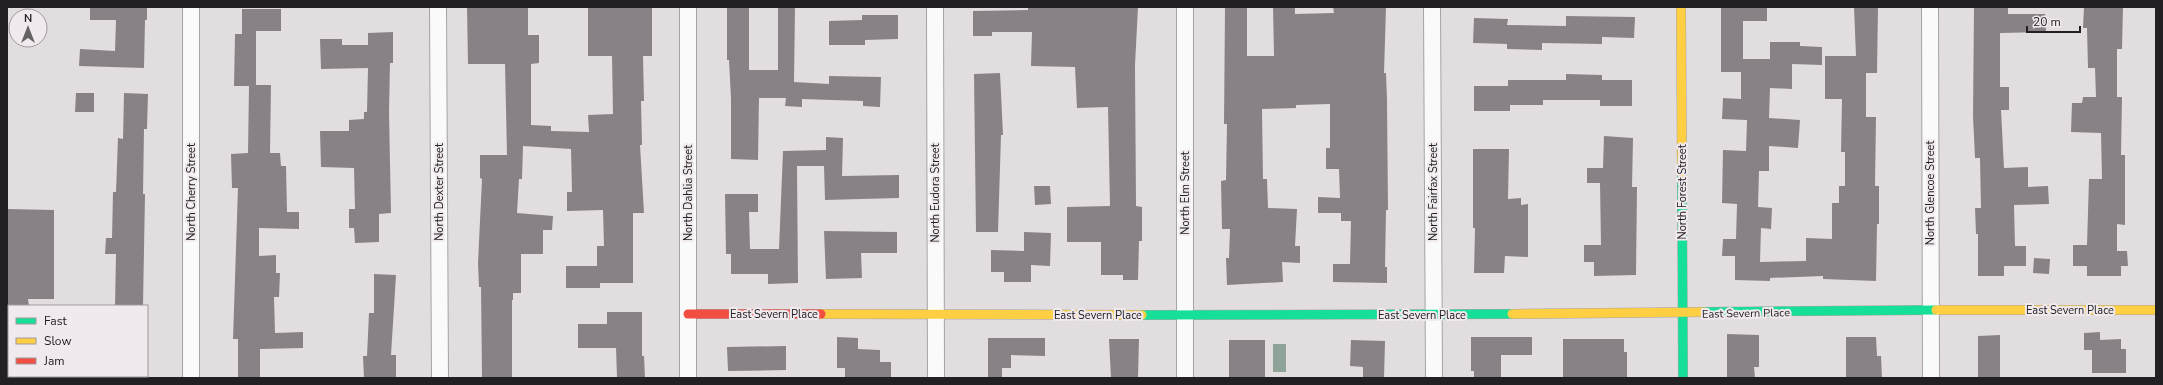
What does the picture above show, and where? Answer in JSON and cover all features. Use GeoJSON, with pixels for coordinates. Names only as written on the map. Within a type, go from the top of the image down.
{"type":"FeatureCollection","features":[{"type":"Feature","properties":{"kind":"street","name":"North Cherry Street"},"geometry":{"type":"LineString","coordinates":[[191,7],[191,378]]}},
{"type":"Feature","properties":{"kind":"street","name":"North Dexter Street"},"geometry":{"type":"LineString","coordinates":[[438,7],[440,378]]}},
{"type":"Feature","properties":{"kind":"street","name":"North Dahlia Street"},"geometry":{"type":"LineString","coordinates":[[688,7],[688,378]]}},
{"type":"Feature","properties":{"kind":"street","name":"North Eudora Street"},"geometry":{"type":"LineString","coordinates":[[935,7],[936,378]]}},
{"type":"Feature","properties":{"kind":"street","name":"North Elm Street"},"geometry":{"type":"LineString","coordinates":[[1185,7],[1185,378]]}},
{"type":"Feature","properties":{"kind":"street","name":"North Fairfax Street"},"geometry":{"type":"LineString","coordinates":[[1432,7],[1434,378]]}},
{"type":"Feature","properties":{"kind":"street","name":"North Forest Street"},"geometry":{"type":"LineString","coordinates":[[1681,7],[1683,378]]}},
{"type":"Feature","properties":{"kind":"street","name":"North Glencoe Street"},"geometry":{"type":"LineString","coordinates":[[1930,7],[1931,378]]}},
{"type":"Feature","properties":{"kind":"street","name":"East Severn Place"},"geometry":{"type":"LineString","coordinates":[[688,314],[1434,316],[1931,310],[2156,310]]}},
{"type":"Feature","properties":{"kind":"shaded area"},"geometry":{"type":"Polygon","coordinates":[[[1273,344],[1286,344],[1286,372],[1273,372],[1273,344]]]}},
{"type":"Feature","properties":{"kind":"building"},"geometry":{"type":"Polygon","coordinates":[[[90,7],[147,7],[147,20],[145,20],[144,68],[79,66],[80,49],[115,51],[116,20],[90,20],[90,7]]]}},
{"type":"Feature","properties":{"kind":"building"},"geometry":{"type":"Polygon","coordinates":[[[467,7],[528,7],[528,35],[539,35],[539,63],[531,64],[531,125],[551,126],[551,131],[589,132],[588,115],[613,114],[612,56],[588,56],[588,7],[652,7],[652,56],[643,56],[644,101],[641,101],[642,145],[640,145],[644,213],[633,213],[633,283],[600,283],[600,288],[566,288],[566,266],[597,266],[597,246],[604,246],[603,210],[567,211],[567,192],[572,192],[571,149],[523,146],[522,179],[519,179],[517,213],[553,216],[552,230],[543,230],[543,254],[521,254],[521,293],[513,293],[512,300],[512,377],[482,378],[481,287],[479,287],[478,263],[482,179],[480,178],[480,155],[507,155],[505,64],[468,64],[467,7]]]}},
{"type":"Feature","properties":{"kind":"building"},"geometry":{"type":"Polygon","coordinates":[[[727,7],[749,7],[749,70],[778,70],[778,7],[795,7],[794,82],[829,84],[829,76],[881,77],[880,107],[863,106],[863,101],[802,99],[802,107],[785,106],[786,98],[759,98],[758,160],[731,159],[731,99],[729,60],[727,60],[727,7]]]}},
{"type":"Feature","properties":{"kind":"building"},"geometry":{"type":"Polygon","coordinates":[[[1028,7],[1138,7],[1135,65],[1136,206],[1142,207],[1142,241],[1139,241],[1138,280],[1123,280],[1123,275],[1101,275],[1101,242],[1067,242],[1067,207],[1110,206],[1108,107],[1077,108],[1075,67],[1031,66],[1032,32],[992,32],[992,36],[973,36],[973,11],[1028,10],[1028,7]]]}},
{"type":"Feature","properties":{"kind":"building"},"geometry":{"type":"Polygon","coordinates":[[[1225,7],[1247,7],[1247,56],[1274,56],[1273,7],[1295,7],[1295,14],[1334,13],[1333,7],[1386,7],[1384,73],[1386,73],[1387,100],[1388,210],[1386,210],[1385,267],[1387,267],[1387,283],[1333,282],[1333,264],[1350,264],[1351,221],[1341,221],[1341,213],[1318,213],[1318,197],[1340,198],[1339,169],[1326,169],[1326,148],[1330,148],[1330,104],[1296,105],[1296,108],[1262,109],[1263,179],[1267,179],[1268,208],[1297,209],[1295,246],[1300,246],[1300,263],[1282,262],[1283,282],[1227,285],[1226,258],[1229,258],[1230,229],[1222,229],[1221,181],[1226,180],[1227,124],[1224,124],[1225,7]]]}},
{"type":"Feature","properties":{"kind":"building"},"geometry":{"type":"Polygon","coordinates":[[[1767,7],[1767,21],[1743,21],[1743,59],[1770,59],[1770,42],[1800,42],[1800,46],[1822,47],[1822,65],[1792,64],[1792,89],[1770,88],[1769,118],[1800,120],[1798,148],[1769,146],[1769,171],[1759,171],[1758,207],[1772,208],[1771,229],[1761,228],[1760,262],[1806,261],[1806,238],[1832,239],[1832,203],[1839,203],[1839,186],[1845,186],[1845,152],[1841,152],[1842,99],[1825,99],[1825,56],[1856,56],[1854,7],[1878,7],[1877,73],[1866,73],[1866,117],[1876,117],[1875,186],[1879,186],[1879,224],[1877,224],[1876,281],[1823,279],[1823,276],[1770,278],[1770,281],[1735,280],[1735,256],[1722,256],[1723,239],[1736,239],[1737,204],[1722,203],[1723,150],[1746,151],[1747,120],[1722,119],[1723,98],[1741,99],[1741,72],[1721,72],[1721,8],[1767,7]]]}},
{"type":"Feature","properties":{"kind":"building"},"geometry":{"type":"Polygon","coordinates":[[[1974,7],[2008,7],[2008,14],[2045,14],[2046,32],[2000,33],[2000,87],[2009,87],[2009,110],[2001,110],[2004,168],[2028,167],[2028,187],[2048,186],[2049,204],[2014,205],[2015,246],[2026,246],[2026,266],[2004,266],[2004,276],[1978,276],[1978,234],[1976,234],[1975,208],[1981,208],[1980,158],[1975,158],[1973,116],[1974,7]]]}},
{"type":"Feature","properties":{"kind":"building"},"geometry":{"type":"Polygon","coordinates":[[[2084,7],[2123,7],[2122,49],[2117,49],[2117,97],[2122,97],[2121,155],[2125,155],[2125,225],[2117,224],[2117,251],[2127,251],[2128,266],[2121,266],[2121,276],[2087,276],[2087,266],[2073,266],[2073,245],[2087,245],[2089,179],[2102,179],[2101,133],[2071,132],[2072,103],[2082,103],[2083,97],[2096,97],[2095,68],[2088,68],[2087,28],[2083,28],[2084,7]]]}},
{"type":"Feature","properties":{"kind":"building"},"geometry":{"type":"Polygon","coordinates":[[[242,9],[281,9],[281,31],[256,31],[256,85],[271,85],[270,153],[280,153],[281,166],[286,166],[287,212],[299,212],[299,229],[259,228],[259,256],[276,255],[276,273],[280,273],[279,297],[274,297],[275,333],[303,332],[303,348],[260,349],[260,378],[238,378],[238,339],[233,339],[238,188],[232,188],[231,154],[248,153],[249,86],[234,86],[235,34],[242,34],[242,9]]]}},
{"type":"Feature","properties":{"kind":"building"},"geometry":{"type":"Polygon","coordinates":[[[862,15],[898,15],[898,39],[865,40],[865,45],[829,45],[829,21],[862,20],[862,15]]]}},
{"type":"Feature","properties":{"kind":"building"},"geometry":{"type":"Polygon","coordinates":[[[1566,16],[1635,17],[1634,38],[1602,37],[1602,44],[1542,43],[1542,50],[1507,49],[1507,44],[1473,43],[1474,18],[1508,19],[1507,25],[1566,26],[1566,16]]]}},
{"type":"Feature","properties":{"kind":"building"},"geometry":{"type":"Polygon","coordinates":[[[393,32],[393,63],[390,63],[389,112],[391,213],[379,214],[379,242],[355,243],[354,228],[349,228],[349,209],[355,209],[354,168],[321,167],[320,131],[349,131],[349,120],[364,119],[364,112],[367,112],[368,68],[321,69],[320,39],[342,39],[342,45],[368,45],[368,33],[393,32]]]}},
{"type":"Feature","properties":{"kind":"building"},"geometry":{"type":"Polygon","coordinates":[[[1000,73],[1003,135],[1001,135],[998,232],[976,232],[974,74],[1000,73]]]}},
{"type":"Feature","properties":{"kind":"building"},"geometry":{"type":"Polygon","coordinates":[[[1566,74],[1602,75],[1602,80],[1632,80],[1632,106],[1600,106],[1600,100],[1543,100],[1543,105],[1510,105],[1510,111],[1474,111],[1474,86],[1508,86],[1508,80],[1566,80],[1566,74]]]}},
{"type":"Feature","properties":{"kind":"building"},"geometry":{"type":"Polygon","coordinates":[[[76,93],[94,93],[94,112],[75,112],[76,93]]]}},
{"type":"Feature","properties":{"kind":"building"},"geometry":{"type":"Polygon","coordinates":[[[124,93],[148,94],[147,129],[144,129],[143,194],[145,194],[143,305],[115,305],[116,254],[105,254],[106,238],[112,238],[113,192],[116,192],[118,138],[123,139],[124,93]]]}},
{"type":"Feature","properties":{"kind":"building"},"geometry":{"type":"Polygon","coordinates":[[[1604,136],[1633,138],[1632,187],[1637,187],[1636,275],[1594,276],[1594,262],[1584,262],[1584,245],[1601,245],[1600,183],[1587,183],[1587,168],[1603,168],[1604,136]]]}},
{"type":"Feature","properties":{"kind":"building"},"geometry":{"type":"Polygon","coordinates":[[[826,137],[843,138],[842,176],[899,175],[899,198],[825,200],[824,166],[797,166],[798,283],[768,284],[768,274],[731,274],[731,254],[726,254],[725,194],[758,194],[758,212],[749,212],[750,249],[779,249],[783,151],[826,150],[826,137]]]}},
{"type":"Feature","properties":{"kind":"building"},"geometry":{"type":"Polygon","coordinates":[[[1473,149],[1509,149],[1508,199],[1521,198],[1521,205],[1528,204],[1528,257],[1505,256],[1504,273],[1474,273],[1475,228],[1473,228],[1473,149]]]}},
{"type":"Feature","properties":{"kind":"building"},"geometry":{"type":"Polygon","coordinates":[[[1034,186],[1050,186],[1051,204],[1035,205],[1034,186]]]}},
{"type":"Feature","properties":{"kind":"building"},"geometry":{"type":"Polygon","coordinates":[[[7,209],[54,210],[54,299],[28,299],[29,305],[7,306],[7,209]]]}},
{"type":"Feature","properties":{"kind":"building"},"geometry":{"type":"Polygon","coordinates":[[[824,231],[897,232],[897,253],[861,253],[862,278],[826,279],[824,231]]]}},
{"type":"Feature","properties":{"kind":"building"},"geometry":{"type":"Polygon","coordinates":[[[1024,232],[1051,233],[1050,266],[1031,265],[1031,282],[1004,282],[1004,272],[991,272],[991,250],[1024,251],[1024,232]]]}},
{"type":"Feature","properties":{"kind":"building"},"geometry":{"type":"Polygon","coordinates":[[[2034,258],[2050,259],[2049,274],[2033,273],[2034,258]]]}},
{"type":"Feature","properties":{"kind":"building"},"geometry":{"type":"Polygon","coordinates":[[[374,274],[396,275],[391,355],[396,355],[396,378],[364,378],[363,356],[367,356],[369,313],[374,313],[374,274]]]}},
{"type":"Feature","properties":{"kind":"building"},"geometry":{"type":"Polygon","coordinates":[[[607,312],[642,312],[642,356],[644,356],[645,378],[617,378],[616,348],[578,348],[578,324],[607,324],[607,312]]]}},
{"type":"Feature","properties":{"kind":"building"},"geometry":{"type":"Polygon","coordinates":[[[2100,332],[2100,340],[2121,339],[2121,349],[2126,349],[2126,373],[2092,373],[2092,350],[2084,350],[2084,333],[2100,332]]]}},
{"type":"Feature","properties":{"kind":"building"},"geometry":{"type":"Polygon","coordinates":[[[1727,334],[1759,335],[1759,367],[1754,367],[1755,378],[1727,378],[1727,334]]]}},
{"type":"Feature","properties":{"kind":"building"},"geometry":{"type":"Polygon","coordinates":[[[2000,335],[2000,378],[1978,378],[1978,336],[2000,335]]]}},
{"type":"Feature","properties":{"kind":"building"},"geometry":{"type":"Polygon","coordinates":[[[837,337],[858,338],[858,349],[880,350],[880,362],[891,362],[891,378],[845,378],[845,368],[837,368],[837,337]]]}},
{"type":"Feature","properties":{"kind":"building"},"geometry":{"type":"Polygon","coordinates":[[[1471,337],[1532,337],[1532,355],[1501,355],[1501,378],[1474,378],[1474,371],[1471,371],[1471,337]]]}},
{"type":"Feature","properties":{"kind":"building"},"geometry":{"type":"Polygon","coordinates":[[[1846,337],[1876,337],[1877,356],[1881,356],[1882,378],[1846,378],[1846,337]]]}},
{"type":"Feature","properties":{"kind":"building"},"geometry":{"type":"Polygon","coordinates":[[[988,338],[1045,338],[1045,356],[1011,355],[1011,368],[1002,368],[1002,378],[988,378],[988,338]]]}},
{"type":"Feature","properties":{"kind":"building"},"geometry":{"type":"Polygon","coordinates":[[[1109,339],[1139,339],[1138,378],[1111,378],[1109,339]]]}},
{"type":"Feature","properties":{"kind":"building"},"geometry":{"type":"Polygon","coordinates":[[[1563,339],[1624,339],[1624,352],[1627,352],[1627,378],[1563,378],[1563,339]]]}},
{"type":"Feature","properties":{"kind":"building"},"geometry":{"type":"Polygon","coordinates":[[[1229,340],[1265,340],[1265,378],[1229,378],[1229,340]]]}},
{"type":"Feature","properties":{"kind":"building"},"geometry":{"type":"Polygon","coordinates":[[[1351,340],[1385,341],[1384,378],[1363,378],[1363,367],[1350,366],[1351,340]]]}},
{"type":"Feature","properties":{"kind":"building"},"geometry":{"type":"Polygon","coordinates":[[[786,346],[786,370],[728,371],[727,347],[786,346]]]}},
{"type":"Feature","properties":{"kind":"traffic: fast"},"geometry":{"type":"LineString","coordinates":[[1682,174],[1683,378]]}},
{"type":"Feature","properties":{"kind":"traffic: fast"},"geometry":{"type":"LineString","coordinates":[[1704,312],[1936,310]]}},
{"type":"Feature","properties":{"kind":"traffic: fast"},"geometry":{"type":"LineString","coordinates":[[1142,315],[1512,314]]}},
{"type":"Feature","properties":{"kind":"traffic: slow"},"geometry":{"type":"LineString","coordinates":[[1681,7],[1682,174]]}},
{"type":"Feature","properties":{"kind":"traffic: slow"},"geometry":{"type":"LineString","coordinates":[[1936,310],[2156,310]]}},
{"type":"Feature","properties":{"kind":"traffic: slow"},"geometry":{"type":"LineString","coordinates":[[1512,314],[1704,312]]}},
{"type":"Feature","properties":{"kind":"traffic: slow"},"geometry":{"type":"LineString","coordinates":[[821,314],[1142,315]]}},
{"type":"Feature","properties":{"kind":"traffic: jam"},"geometry":{"type":"LineString","coordinates":[[688,314],[821,314]]}}]}
